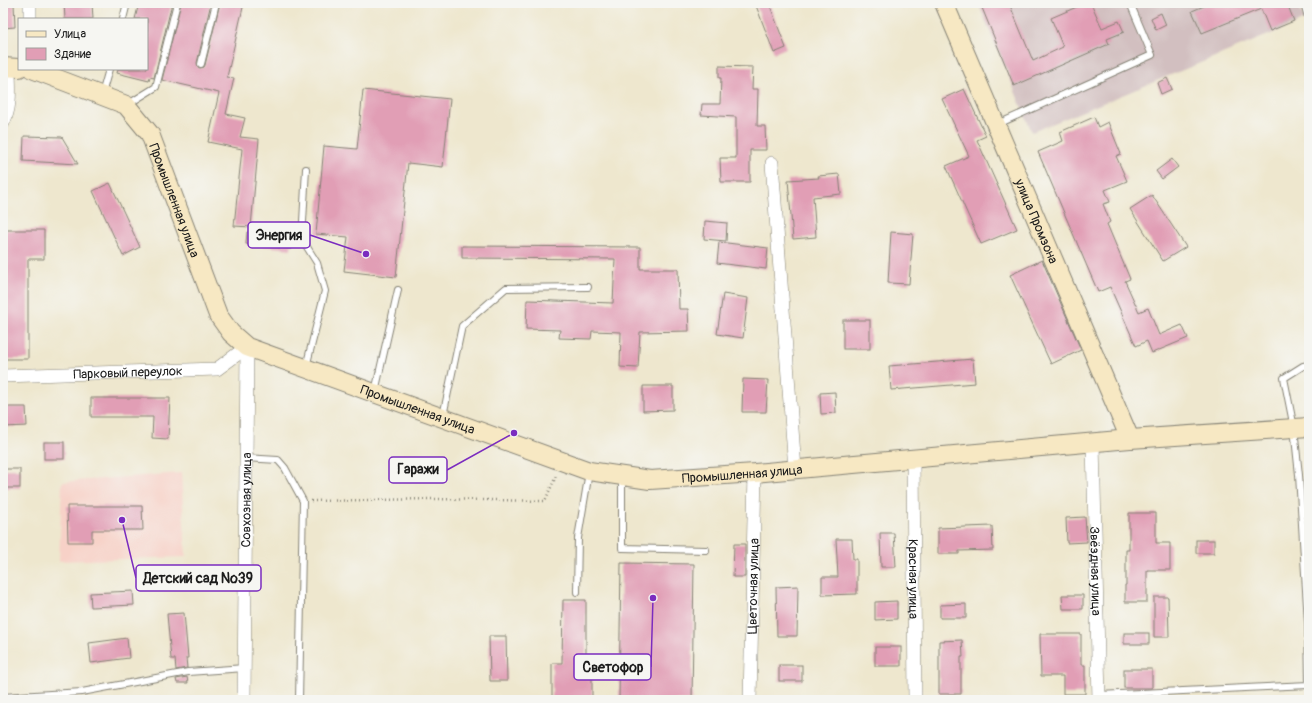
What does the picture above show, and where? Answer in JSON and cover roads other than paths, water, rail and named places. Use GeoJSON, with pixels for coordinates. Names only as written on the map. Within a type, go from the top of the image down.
{"type":"FeatureCollection","features":[{"type":"Feature","properties":{"kind":"main road","name":"улица Промзона"},"geometry":{"type":"LineString","coordinates":[[944,3],[1130,439]]}},
{"type":"Feature","properties":{"kind":"main road","name":"Промышленная улица"},"geometry":{"type":"LineString","coordinates":[[35,70],[126,105],[150,134],[218,315],[231,333],[247,347],[589,471],[650,480],[755,473],[1130,439],[1301,427]]}},
{"type":"Feature","properties":{"kind":"street"},"geometry":{"type":"LineString","coordinates":[[30,3],[30,18]]}},
{"type":"Feature","properties":{"kind":"street"},"geometry":{"type":"LineString","coordinates":[[3,123],[10,99],[10,68]]}},
{"type":"Feature","properties":{"kind":"street"},"geometry":{"type":"LineString","coordinates":[[772,163],[795,469]]}},
{"type":"Feature","properties":{"kind":"street","name":"Парковый переулок"},"geometry":{"type":"LineString","coordinates":[[3,376],[218,368],[247,347]]}},
{"type":"Feature","properties":{"kind":"street","name":"Совхозная улица"},"geometry":{"type":"LineString","coordinates":[[244,700],[247,347]]}},
{"type":"Feature","properties":{"kind":"street","name":"Звёздная улица"},"geometry":{"type":"LineString","coordinates":[[1093,443],[1099,697]]}},
{"type":"Feature","properties":{"kind":"street","name":"Красная улица"},"geometry":{"type":"LineString","coordinates":[[913,459],[915,700]]}},
{"type":"Feature","properties":{"kind":"street","name":"Цветочная улица"},"geometry":{"type":"LineString","coordinates":[[750,700],[755,473]]}},
{"type":"Feature","properties":{"kind":"lane"},"geometry":{"type":"LineString","coordinates":[[123,18],[127,3]]}},
{"type":"Feature","properties":{"kind":"lane"},"geometry":{"type":"LineString","coordinates":[[126,105],[156,87],[176,3]]}},
{"type":"Feature","properties":{"kind":"lane"},"geometry":{"type":"LineString","coordinates":[[201,64],[216,3]]}},
{"type":"Feature","properties":{"kind":"lane"},"geometry":{"type":"LineString","coordinates":[[996,125],[1152,55],[1130,3]]}},
{"type":"Feature","properties":{"kind":"lane"},"geometry":{"type":"LineString","coordinates":[[1304,3],[1309,21]]}},
{"type":"Feature","properties":{"kind":"lane"},"geometry":{"type":"LineString","coordinates":[[102,96],[109,70]]}},
{"type":"Feature","properties":{"kind":"lane"},"geometry":{"type":"LineString","coordinates":[[306,169],[302,239],[317,263],[325,290],[306,368]]}},
{"type":"Feature","properties":{"kind":"lane"},"geometry":{"type":"LineString","coordinates":[[443,418],[462,326],[506,288],[588,287]]}},
{"type":"Feature","properties":{"kind":"lane"},"geometry":{"type":"LineString","coordinates":[[375,393],[398,290]]}},
{"type":"Feature","properties":{"kind":"lane"},"geometry":{"type":"LineString","coordinates":[[1099,697],[1309,685],[1308,623],[1299,475],[1301,427],[1284,378],[1302,366],[1309,365]]}},
{"type":"Feature","properties":{"kind":"lane"},"geometry":{"type":"LineString","coordinates":[[246,458],[278,460],[285,468],[303,501],[299,700]]}},
{"type":"Feature","properties":{"kind":"lane"},"geometry":{"type":"LineString","coordinates":[[577,592],[578,538],[589,471]]}},
{"type":"Feature","properties":{"kind":"lane"},"geometry":{"type":"LineString","coordinates":[[622,477],[622,548],[706,550]]}},
{"type":"Feature","properties":{"kind":"lane"},"geometry":{"type":"LineString","coordinates":[[3,697],[82,692],[188,672],[245,668]]}},
{"type":"Feature","properties":{"kind":"place","name":"Энергия"},"geometry":{"type":"Point","coordinates":[366,254]}},
{"type":"Feature","properties":{"kind":"place","name":"Гаражи"},"geometry":{"type":"Point","coordinates":[514,433]}},
{"type":"Feature","properties":{"kind":"place","name":"Детский сад №39"},"geometry":{"type":"Point","coordinates":[122,520]}},
{"type":"Feature","properties":{"kind":"place","name":"Светофор"},"geometry":{"type":"Point","coordinates":[653,598]}}]}
